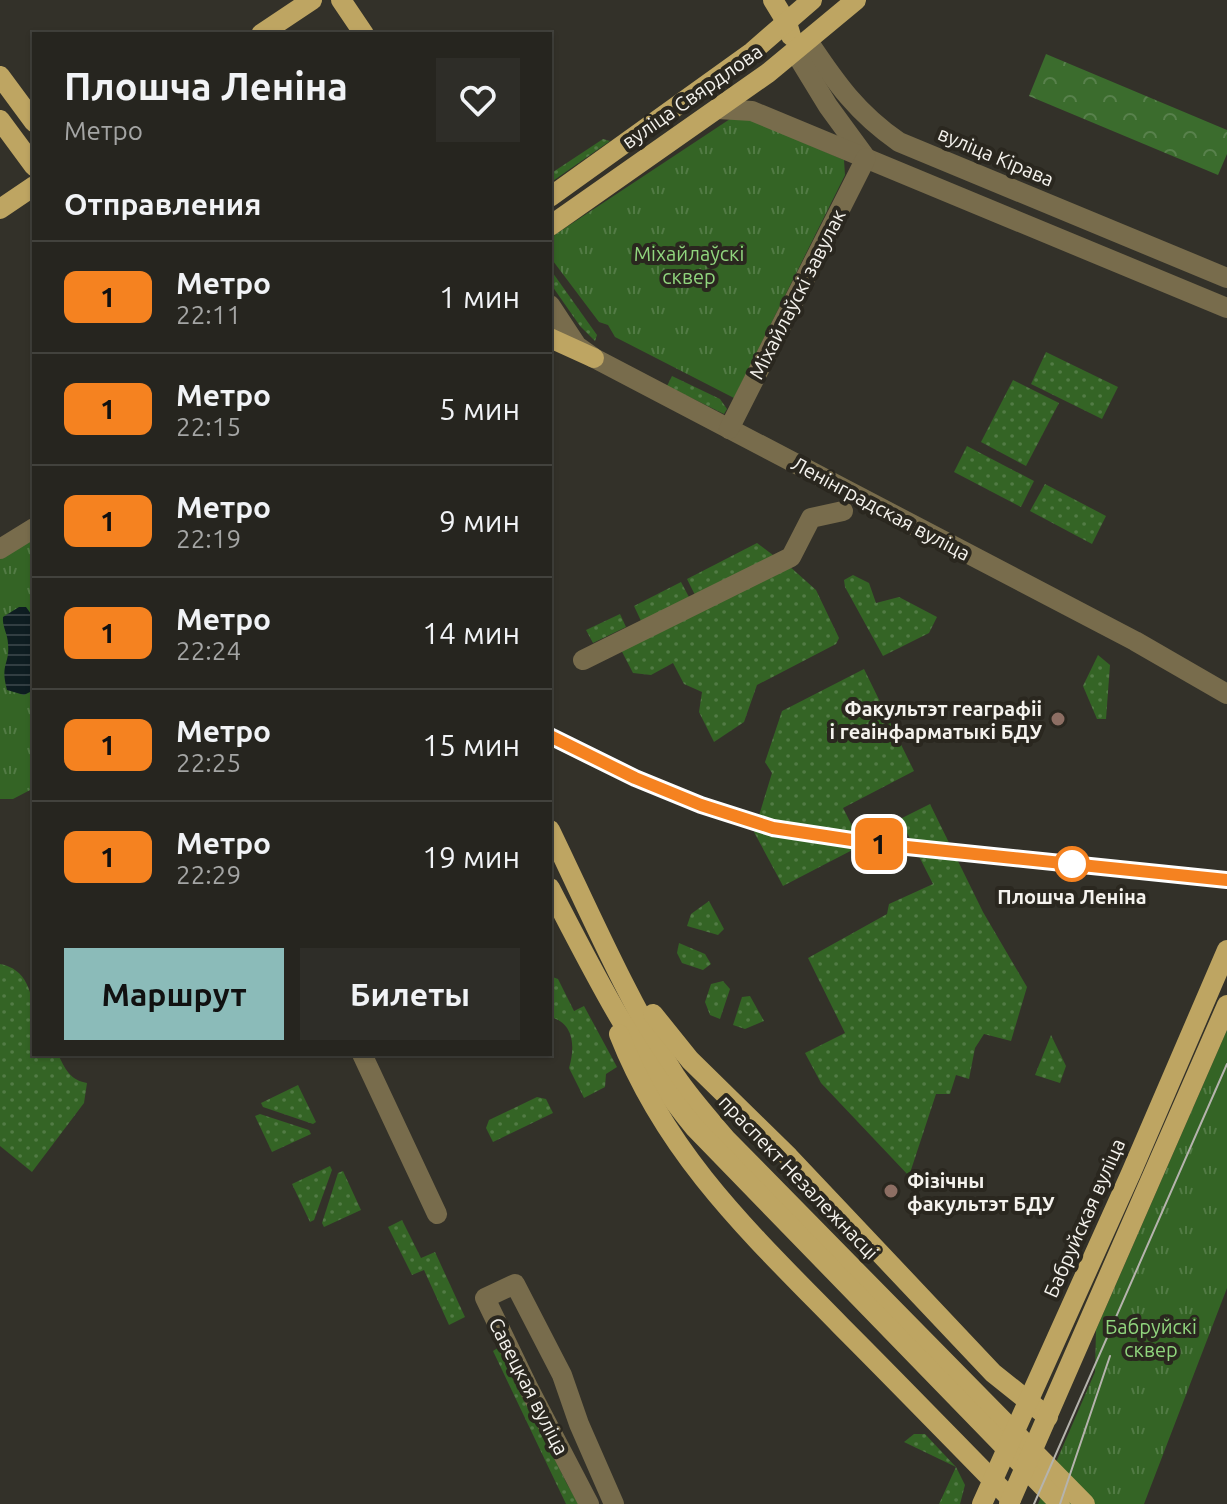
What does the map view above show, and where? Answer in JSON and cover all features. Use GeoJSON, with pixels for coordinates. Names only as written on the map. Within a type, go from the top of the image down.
{"type":"FeatureCollection","features":[{"type":"Feature","properties":{"kind":"main road"},"geometry":{"type":"LineString","coordinates":[[264,32],[312,0]]}},
{"type":"Feature","properties":{"kind":"main road"},"geometry":{"type":"LineString","coordinates":[[341,0],[363,32]]}},
{"type":"Feature","properties":{"kind":"main road","name":"вуліца Кірава"},"geometry":{"type":"LineString","coordinates":[[773,0],[801,46]]}},
{"type":"Feature","properties":{"kind":"main road","name":"вуліца Свярдлова"},"geometry":{"type":"LineString","coordinates":[[552,196],[705,86],[812,0]]}},
{"type":"Feature","properties":{"kind":"main road","name":"вуліца Свярдлова"},"geometry":{"type":"LineString","coordinates":[[552,225],[718,109],[856,0]]}},
{"type":"Feature","properties":{"kind":"main road"},"geometry":{"type":"LineString","coordinates":[[0,76],[32,119]]}},
{"type":"Feature","properties":{"kind":"main road"},"geometry":{"type":"LineString","coordinates":[[0,120],[32,163]]}},
{"type":"Feature","properties":{"kind":"main road"},"geometry":{"type":"LineString","coordinates":[[0,209],[32,187]]}},
{"type":"Feature","properties":{"kind":"main road"},"geometry":{"type":"LineString","coordinates":[[552,339],[594,358]]}},
{"type":"Feature","properties":{"kind":"main road","name":"праспект Незалежнасці"},"geometry":{"type":"LineString","coordinates":[[552,834],[619,974],[676,1076],[697,1105],[814,1241],[1060,1504]]}},
{"type":"Feature","properties":{"kind":"main road","name":"праспект Незалежнасці"},"geometry":{"type":"LineString","coordinates":[[552,892],[600,985],[668,1096],[708,1144],[814,1241],[1085,1504]]}},
{"type":"Feature","properties":{"kind":"main road","name":"Бабруйская вуліца"},"geometry":{"type":"LineString","coordinates":[[982,1504],[1227,950]]}},
{"type":"Feature","properties":{"kind":"main road"},"geometry":{"type":"LineString","coordinates":[[619,974],[690,1060],[789,1157],[993,1373],[1048,1417]]}},
{"type":"Feature","properties":{"kind":"main road"},"geometry":{"type":"LineString","coordinates":[[600,985],[631,1065],[659,1118],[690,1164],[790,1274],[975,1461],[1010,1501],[1227,1005]]}},
{"type":"Feature","properties":{"kind":"main road"},"geometry":{"type":"LineString","coordinates":[[975,1461],[1012,1388]]}},
{"type":"Feature","properties":{"kind":"street","name":"вуліца Кірава"},"geometry":{"type":"LineString","coordinates":[[801,46],[828,106],[866,158]]}},
{"type":"Feature","properties":{"kind":"street","name":"вуліца Кірава"},"geometry":{"type":"LineString","coordinates":[[801,46],[871,122],[899,142],[1227,278]]}},
{"type":"Feature","properties":{"kind":"street"},"geometry":{"type":"LineString","coordinates":[[718,109],[752,111],[1227,308]]}},
{"type":"Feature","properties":{"kind":"street","name":"Міхайлаўскі завулак"},"geometry":{"type":"LineString","coordinates":[[729,429],[866,158]]}},
{"type":"Feature","properties":{"kind":"street","name":"Ленінградская вуліца"},"geometry":{"type":"LineString","coordinates":[[552,308],[577,346],[594,358],[1224,689]]}},
{"type":"Feature","properties":{"kind":"street"},"geometry":{"type":"LineString","coordinates":[[583,660],[791,557],[811,518],[843,511]]}},
{"type":"Feature","properties":{"kind":"street"},"geometry":{"type":"LineString","coordinates":[[0,549],[32,529]]}},
{"type":"Feature","properties":{"kind":"street"},"geometry":{"type":"LineString","coordinates":[[363,1056],[437,1214]]}},
{"type":"Feature","properties":{"kind":"street","name":"Савецкая вуліца"},"geometry":{"type":"LineString","coordinates":[[589,1504],[485,1298],[515,1284],[562,1375],[579,1424],[614,1504]]}},
{"type":"Feature","properties":{"kind":"green space"},"geometry":{"type":"Polygon","coordinates":[[[1046,54],[1227,130],[1227,154],[1218,175],[1029,96],[1046,54]]]}},
{"type":"Feature","properties":{"kind":"green space","name":"Міхайлаўскі сквер"},"geometry":{"type":"Polygon","coordinates":[[[741,115],[844,160],[845,175],[734,398],[615,337],[608,325],[599,322],[552,260],[552,237],[733,117],[741,115]]]}},
{"type":"Feature","properties":{"kind":"green space"},"geometry":{"type":"Polygon","coordinates":[[[603,139],[610,141],[552,182],[552,173],[603,139]]]}},
{"type":"Feature","properties":{"kind":"green space"},"geometry":{"type":"Polygon","coordinates":[[[552,272],[597,335],[595,341],[580,326],[552,286],[552,272]]]}},
{"type":"Feature","properties":{"kind":"green space"},"geometry":{"type":"Polygon","coordinates":[[[1046,352],[1118,387],[1102,419],[1031,384],[1046,352]]]}},
{"type":"Feature","properties":{"kind":"green space"},"geometry":{"type":"Polygon","coordinates":[[[672,376],[720,399],[727,409],[724,414],[667,386],[672,376]]]}},
{"type":"Feature","properties":{"kind":"green space"},"geometry":{"type":"Polygon","coordinates":[[[1013,380],[1059,403],[1026,466],[981,442],[1013,380]]]}},
{"type":"Feature","properties":{"kind":"green space"},"geometry":{"type":"Polygon","coordinates":[[[967,446],[1034,481],[1021,507],[954,472],[967,446]]]}},
{"type":"Feature","properties":{"kind":"green space"},"geometry":{"type":"Polygon","coordinates":[[[1045,484],[1106,516],[1092,544],[1030,511],[1045,484]]]}},
{"type":"Feature","properties":{"kind":"green space"},"geometry":{"type":"Polygon","coordinates":[[[32,525],[32,789],[13,799],[0,799],[0,545],[32,525]]]}},
{"type":"Feature","properties":{"kind":"green space"},"geometry":{"type":"Polygon","coordinates":[[[757,543],[777,558],[696,597],[687,579],[757,543]]]}},
{"type":"Feature","properties":{"kind":"green space"},"geometry":{"type":"Polygon","coordinates":[[[788,565],[816,590],[839,638],[836,644],[757,685],[744,722],[714,742],[699,712],[702,692],[684,684],[673,663],[651,675],[633,673],[619,646],[788,565]]]}},
{"type":"Feature","properties":{"kind":"green space"},"geometry":{"type":"Polygon","coordinates":[[[853,575],[869,583],[876,603],[899,597],[937,617],[929,633],[883,656],[845,587],[844,580],[853,575]]]}},
{"type":"Feature","properties":{"kind":"green space"},"geometry":{"type":"Polygon","coordinates":[[[681,582],[690,599],[642,623],[634,606],[681,582]]]}},
{"type":"Feature","properties":{"kind":"green space"},"geometry":{"type":"Polygon","coordinates":[[[620,614],[626,627],[593,643],[586,630],[620,614]]]}},
{"type":"Feature","properties":{"kind":"green space"},"geometry":{"type":"Polygon","coordinates":[[[1098,655],[1110,665],[1106,719],[1097,719],[1083,686],[1098,655]]]}},
{"type":"Feature","properties":{"kind":"green space"},"geometry":{"type":"Polygon","coordinates":[[[864,669],[914,771],[843,808],[862,845],[783,886],[754,832],[772,773],[765,762],[782,711],[864,669]]]}},
{"type":"Feature","properties":{"kind":"green space"},"geometry":{"type":"Polygon","coordinates":[[[930,804],[983,912],[1027,987],[1011,1041],[984,1034],[975,1048],[969,1079],[956,1075],[950,1094],[936,1094],[909,1176],[821,1083],[805,1053],[845,1033],[808,958],[887,914],[889,904],[933,884],[900,819],[930,804]]]}},
{"type":"Feature","properties":{"kind":"green space"},"geometry":{"type":"Polygon","coordinates":[[[709,901],[724,929],[718,935],[687,926],[691,914],[709,901]]]}},
{"type":"Feature","properties":{"kind":"green space"},"geometry":{"type":"Polygon","coordinates":[[[679,943],[705,954],[711,964],[703,970],[682,963],[677,953],[679,943]]]}},
{"type":"Feature","properties":{"kind":"green space"},"geometry":{"type":"Polygon","coordinates":[[[0,964],[13,969],[28,987],[32,1000],[32,1056],[59,1056],[72,1076],[87,1083],[84,1103],[32,1172],[0,1146],[0,964]]]}},
{"type":"Feature","properties":{"kind":"green space"},"geometry":{"type":"Polygon","coordinates":[[[552,977],[558,979],[574,1011],[584,1006],[617,1067],[606,1074],[605,1087],[584,1098],[569,1068],[572,1045],[569,1030],[552,1018],[552,977]]]}},
{"type":"Feature","properties":{"kind":"green space"},"geometry":{"type":"Polygon","coordinates":[[[723,981],[730,989],[720,1019],[710,1015],[705,1002],[711,984],[723,981]]]}},
{"type":"Feature","properties":{"kind":"green space"},"geometry":{"type":"Polygon","coordinates":[[[750,996],[764,1021],[745,1029],[733,1025],[742,997],[750,996]]]}},
{"type":"Feature","properties":{"kind":"green space","name":"Бабруйскі сквер"},"geometry":{"type":"Polygon","coordinates":[[[1227,1030],[1227,1288],[1144,1504],[1038,1504],[1095,1372],[1096,1330],[1227,1030]]]}},
{"type":"Feature","properties":{"kind":"green space"},"geometry":{"type":"Polygon","coordinates":[[[1051,1035],[1066,1066],[1060,1083],[1035,1075],[1051,1035]]]}},
{"type":"Feature","properties":{"kind":"green space"},"geometry":{"type":"Polygon","coordinates":[[[298,1085],[316,1122],[313,1124],[263,1107],[261,1103],[298,1085]]]}},
{"type":"Feature","properties":{"kind":"green space"},"geometry":{"type":"Polygon","coordinates":[[[537,1097],[546,1099],[553,1113],[493,1142],[486,1128],[489,1120],[537,1097]]]}},
{"type":"Feature","properties":{"kind":"green space"},"geometry":{"type":"Polygon","coordinates":[[[260,1114],[309,1130],[311,1134],[272,1152],[255,1116],[260,1114]]]}},
{"type":"Feature","properties":{"kind":"green space"},"geometry":{"type":"Polygon","coordinates":[[[330,1166],[332,1170],[314,1220],[310,1222],[292,1184],[330,1166]]]}},
{"type":"Feature","properties":{"kind":"green space"},"geometry":{"type":"Polygon","coordinates":[[[343,1171],[361,1210],[324,1227],[322,1223],[338,1173],[343,1171]]]}},
{"type":"Feature","properties":{"kind":"green space"},"geometry":{"type":"Polygon","coordinates":[[[402,1220],[421,1258],[435,1252],[465,1317],[449,1325],[424,1270],[412,1275],[388,1227],[402,1220]]]}},
{"type":"Feature","properties":{"kind":"green space"},"geometry":{"type":"Polygon","coordinates":[[[499,1347],[579,1504],[566,1504],[493,1351],[499,1347]]]}},
{"type":"Feature","properties":{"kind":"green space"},"geometry":{"type":"Polygon","coordinates":[[[914,1434],[925,1434],[956,1467],[904,1442],[914,1434]]]}},
{"type":"Feature","properties":{"kind":"green space"},"geometry":{"type":"Polygon","coordinates":[[[956,1467],[965,1485],[960,1504],[939,1504],[956,1467]]]}},
{"type":"Feature","properties":{"kind":"shaded area"},"geometry":{"type":"Polygon","coordinates":[[[19,607],[26,607],[32,615],[32,691],[24,695],[7,690],[4,674],[8,640],[3,617],[19,607]]]}},
{"type":"Feature","properties":{"kind":"tram line"},"geometry":{"type":"LineString","coordinates":[[1034,1504],[1227,1064]]}},
{"type":"Feature","properties":{"kind":"tram line"},"geometry":{"type":"LineString","coordinates":[[1060,1504],[1110,1356]]}},
{"type":"Feature","properties":{"kind":"metro line","name":"1"},"geometry":{"type":"LineString","coordinates":[[552,737],[635,778],[701,805],[773,828],[878,844],[1227,880]]}},
{"type":"Feature","properties":{"kind":"place","name":"Факультэт геаграфіі і геаінфарматыкі БДУ"},"geometry":{"type":"Point","coordinates":[1058,719]}},
{"type":"Feature","properties":{"kind":"place","name":"Плошча Леніна"},"geometry":{"type":"Point","coordinates":[1072,864]}},
{"type":"Feature","properties":{"kind":"place","name":"Фізічны факультэт БДУ"},"geometry":{"type":"Point","coordinates":[891,1191]}}]}
